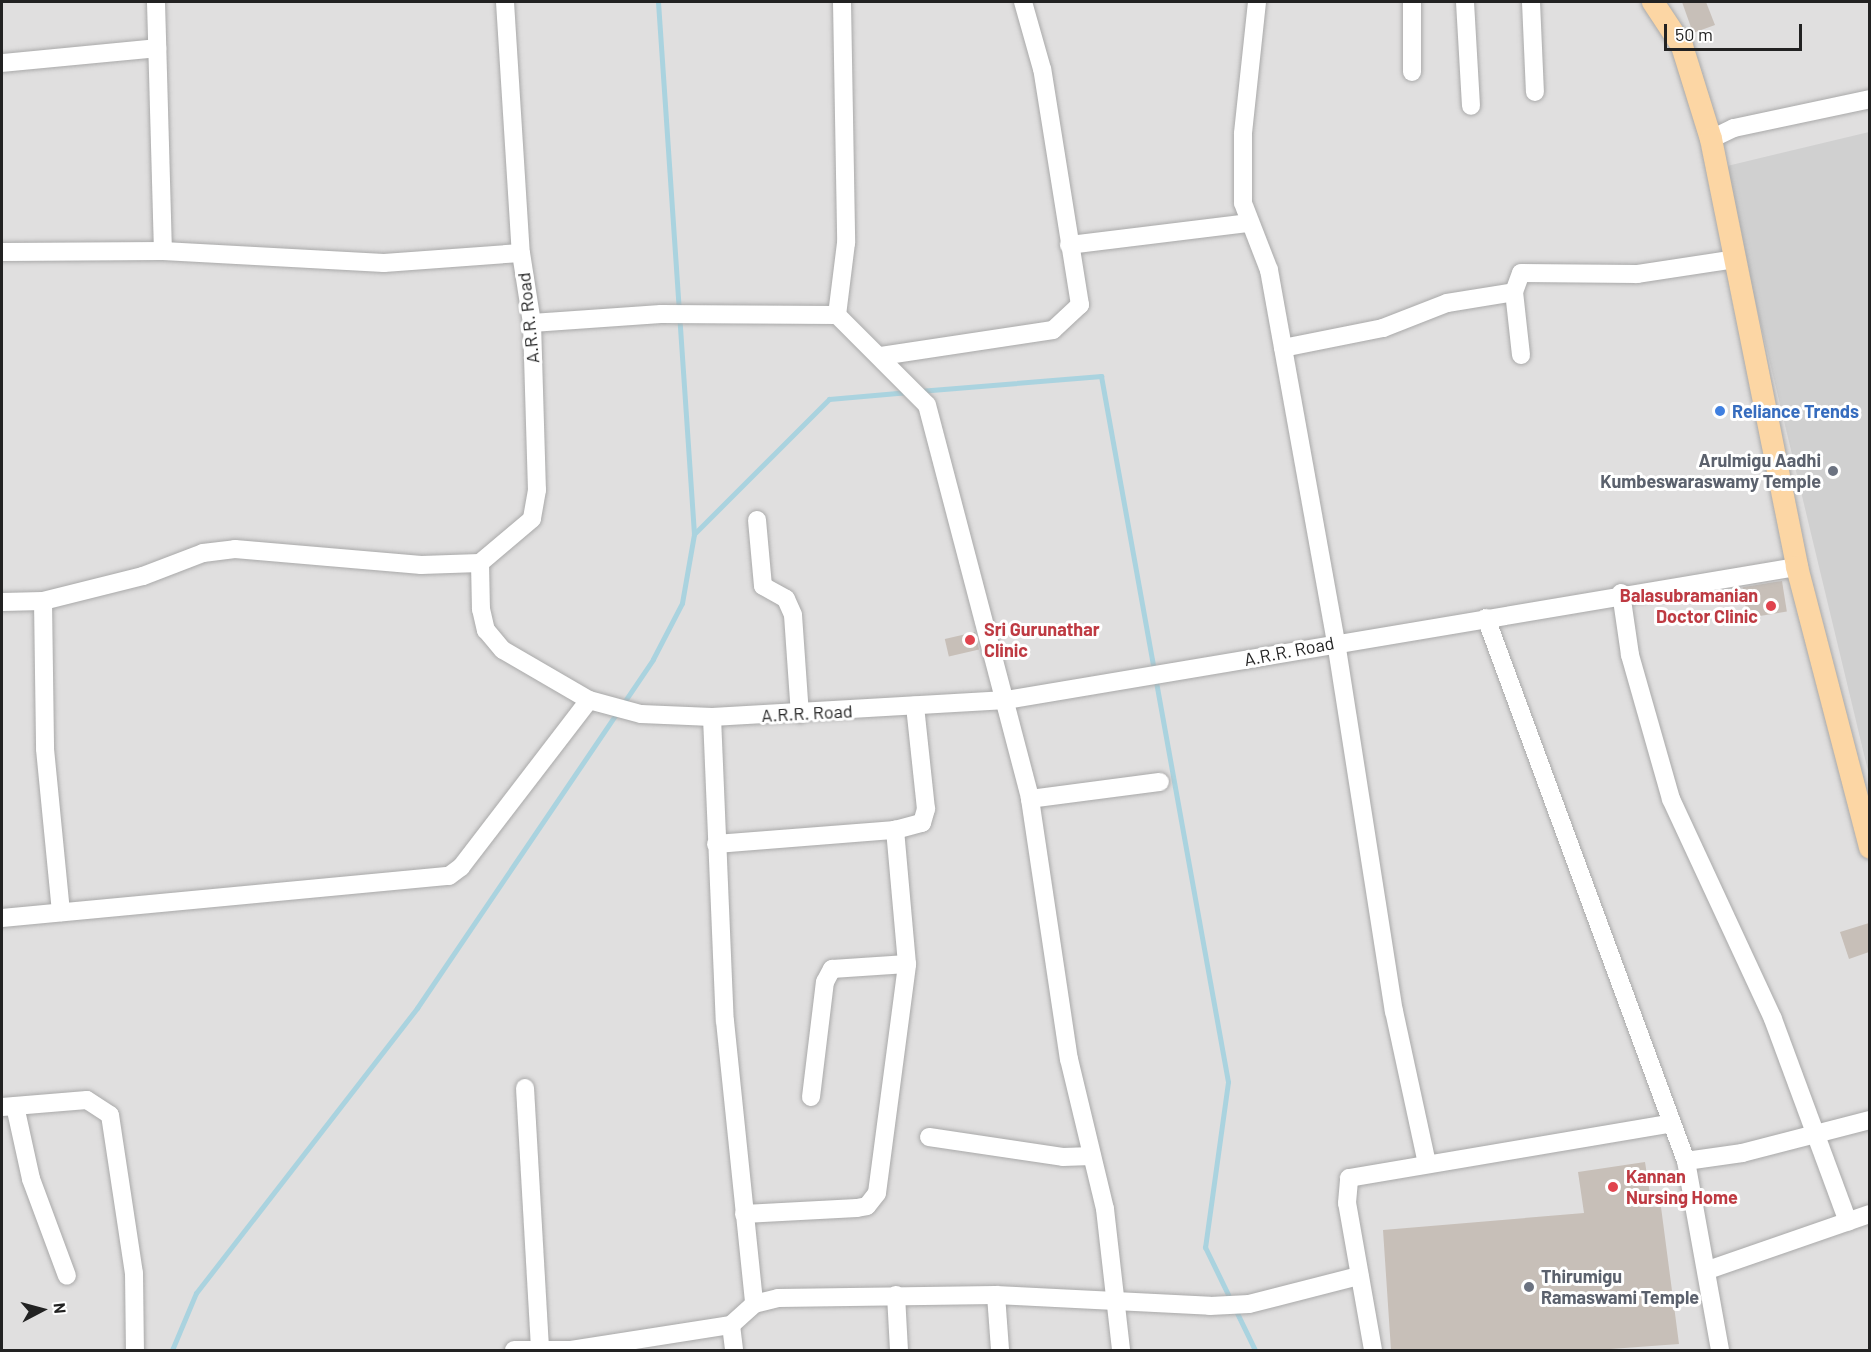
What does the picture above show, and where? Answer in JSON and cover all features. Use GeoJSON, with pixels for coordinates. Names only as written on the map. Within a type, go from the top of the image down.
{"type":"FeatureCollection","features":[{"type":"Feature","properties":{"kind":"main road"},"geometry":{"type":"LineString","coordinates":[[1653,2],[1682,46],[1711,139],[1797,567],[1869,848]]}},
{"type":"Feature","properties":{"kind":"street"},"geometry":{"type":"LineString","coordinates":[[156,2],[163,251]]}},
{"type":"Feature","properties":{"kind":"street","name":"A.R.R. Road"},"geometry":{"type":"LineString","coordinates":[[505,2],[521,254],[532,323],[536,505],[520,533],[480,563],[486,630],[504,650],[595,702],[641,714],[712,717],[800,714],[1007,700],[1175,673],[1336,642],[1621,593],[1797,567]]}},
{"type":"Feature","properties":{"kind":"street"},"geometry":{"type":"LineString","coordinates":[[837,315],[846,243],[842,2]]}},
{"type":"Feature","properties":{"kind":"street"},"geometry":{"type":"LineString","coordinates":[[880,356],[1053,330],[1080,305],[1042,69],[1023,2]]}},
{"type":"Feature","properties":{"kind":"street"},"geometry":{"type":"LineString","coordinates":[[1257,2],[1243,134],[1247,223],[1262,246],[1283,348],[1336,642],[1394,1011],[1427,1162]]}},
{"type":"Feature","properties":{"kind":"street"},"geometry":{"type":"LineString","coordinates":[[1412,2],[1412,72]]}},
{"type":"Feature","properties":{"kind":"street"},"geometry":{"type":"LineString","coordinates":[[1465,2],[1471,106]]}},
{"type":"Feature","properties":{"kind":"street"},"geometry":{"type":"LineString","coordinates":[[1531,2],[1535,92]]}},
{"type":"Feature","properties":{"kind":"street"},"geometry":{"type":"LineString","coordinates":[[2,63],[157,48]]}},
{"type":"Feature","properties":{"kind":"street"},"geometry":{"type":"LineString","coordinates":[[1711,139],[1734,128],[1869,99]]}},
{"type":"Feature","properties":{"kind":"street"},"geometry":{"type":"LineString","coordinates":[[1069,244],[1247,223]]}},
{"type":"Feature","properties":{"kind":"street"},"geometry":{"type":"LineString","coordinates":[[2,252],[163,251],[384,263],[521,254]]}},
{"type":"Feature","properties":{"kind":"street"},"geometry":{"type":"LineString","coordinates":[[1521,355],[1514,292],[1516,277],[1530,271],[1637,274],[1736,260]]}},
{"type":"Feature","properties":{"kind":"street"},"geometry":{"type":"LineString","coordinates":[[1283,348],[1392,326],[1447,303],[1514,292]]}},
{"type":"Feature","properties":{"kind":"street"},"geometry":{"type":"LineString","coordinates":[[532,323],[661,314],[837,315],[904,378],[927,405],[1007,700],[1030,799],[1069,1059],[1105,1209],[1121,1350]]}},
{"type":"Feature","properties":{"kind":"street"},"geometry":{"type":"LineString","coordinates":[[757,520],[763,586],[786,599],[793,615],[800,714]]}},
{"type":"Feature","properties":{"kind":"street"},"geometry":{"type":"LineString","coordinates":[[2,602],[44,601],[143,576],[203,553],[235,549],[421,565],[480,563]]}},
{"type":"Feature","properties":{"kind":"street"},"geometry":{"type":"LineString","coordinates":[[1621,593],[1630,655],[1671,799],[1820,1135],[1848,1222]]}},
{"type":"Feature","properties":{"kind":"street"},"geometry":{"type":"LineString","coordinates":[[44,601],[45,749],[61,912]]}},
{"type":"Feature","properties":{"kind":"street"},"geometry":{"type":"LineString","coordinates":[[1486,618],[1668,1124],[1686,1161],[1708,1270],[1720,1350]]}},
{"type":"Feature","properties":{"kind":"street"},"geometry":{"type":"LineString","coordinates":[[2,918],[449,876],[461,867],[595,702]]}},
{"type":"Feature","properties":{"kind":"street"},"geometry":{"type":"LineString","coordinates":[[716,844],[895,830],[916,826],[925,816],[915,706]]}},
{"type":"Feature","properties":{"kind":"street"},"geometry":{"type":"LineString","coordinates":[[712,717],[716,844],[744,1214],[754,1304]]}},
{"type":"Feature","properties":{"kind":"street"},"geometry":{"type":"LineString","coordinates":[[1030,799],[1160,782]]}},
{"type":"Feature","properties":{"kind":"street"},"geometry":{"type":"LineString","coordinates":[[744,1214],[857,1209],[873,1200],[907,964],[895,830]]}},
{"type":"Feature","properties":{"kind":"street"},"geometry":{"type":"LineString","coordinates":[[811,1097],[825,982],[832,969],[907,964]]}},
{"type":"Feature","properties":{"kind":"street"},"geometry":{"type":"LineString","coordinates":[[525,1088],[540,1348]]}},
{"type":"Feature","properties":{"kind":"street"},"geometry":{"type":"LineString","coordinates":[[67,1276],[31,1179],[8,1107],[87,1100],[110,1115],[134,1273],[135,1350]]}},
{"type":"Feature","properties":{"kind":"street"},"geometry":{"type":"LineString","coordinates":[[1686,1161],[1820,1135],[1869,1120]]}},
{"type":"Feature","properties":{"kind":"street"},"geometry":{"type":"LineString","coordinates":[[1373,1350],[1346,1189],[1349,1178],[1427,1162],[1668,1124]]}},
{"type":"Feature","properties":{"kind":"street"},"geometry":{"type":"LineString","coordinates":[[929,1137],[1063,1157],[1092,1156]]}},
{"type":"Feature","properties":{"kind":"street"},"geometry":{"type":"LineString","coordinates":[[1708,1270],[1869,1214]]}},
{"type":"Feature","properties":{"kind":"street"},"geometry":{"type":"LineString","coordinates":[[518,1350],[636,1346],[731,1325],[754,1304],[778,1298],[996,1295],[1210,1306],[1249,1304],[1359,1276]]}},
{"type":"Feature","properties":{"kind":"street"},"geometry":{"type":"LineString","coordinates":[[996,1295],[1000,1350]]}},
{"type":"Feature","properties":{"kind":"street"},"geometry":{"type":"LineString","coordinates":[[896,1296],[899,1350]]}},
{"type":"Feature","properties":{"kind":"street"},"geometry":{"type":"LineString","coordinates":[[731,1325],[734,1350]]}},
{"type":"Feature","properties":{"kind":"shaded area"},"geometry":{"type":"Polygon","coordinates":[[[2,2],[1869,2],[1869,1350],[2,1350],[2,2]]]}},
{"type":"Feature","properties":{"kind":"shaded area","name":"Arulmigu Aadhi Kumbeswaraswamy Temple"},"geometry":{"type":"Polygon","coordinates":[[[1869,132],[1869,775],[1723,167],[1869,132]]]}},
{"type":"Feature","properties":{"kind":"building"},"geometry":{"type":"Polygon","coordinates":[[[1682,2],[1706,2],[1715,25],[1693,33],[1682,2]]]}},
{"type":"Feature","properties":{"kind":"building"},"geometry":{"type":"Polygon","coordinates":[[[1782,581],[1787,612],[1747,618],[1742,587],[1782,581]]]}},
{"type":"Feature","properties":{"kind":"building"},"geometry":{"type":"Polygon","coordinates":[[[975,632],[979,650],[949,657],[945,639],[975,632]]]}},
{"type":"Feature","properties":{"kind":"building"},"geometry":{"type":"Polygon","coordinates":[[[1869,923],[1869,952],[1849,959],[1840,932],[1869,923]]]}},
{"type":"Feature","properties":{"kind":"building","name":"Thirumigu Ramaswami Temple"},"geometry":{"type":"Polygon","coordinates":[[[1645,1162],[1652,1207],[1661,1207],[1679,1344],[1597,1350],[1391,1350],[1383,1230],[1584,1213],[1578,1172],[1645,1162]]]}},
{"type":"Feature","properties":{"kind":"waterway"},"geometry":{"type":"LineString","coordinates":[[172,1350],[196,1293],[417,1008],[653,659],[682,603],[694,534],[658,2]]}},
{"type":"Feature","properties":{"kind":"waterway"},"geometry":{"type":"LineString","coordinates":[[919,391],[1101,376],[1228,1082],[1205,1247],[1255,1350]]}},
{"type":"Feature","properties":{"kind":"waterway"},"geometry":{"type":"LineString","coordinates":[[694,534],[829,399],[909,392]]}},
{"type":"Feature","properties":{"kind":"place","name":"Reliance Trends"},"geometry":{"type":"Point","coordinates":[1720,411]}},
{"type":"Feature","properties":{"kind":"place","name":"Arulmigu Aadhi Kumbeswaraswamy Temple"},"geometry":{"type":"Point","coordinates":[1833,471]}},
{"type":"Feature","properties":{"kind":"place","name":"Balasubramanian Doctor Clinic"},"geometry":{"type":"Point","coordinates":[1771,606]}},
{"type":"Feature","properties":{"kind":"place","name":"Sri Gurunathar Clinic"},"geometry":{"type":"Point","coordinates":[970,640]}},
{"type":"Feature","properties":{"kind":"place","name":"Kannan Nursing Home"},"geometry":{"type":"Point","coordinates":[1613,1187]}},
{"type":"Feature","properties":{"kind":"place","name":"Thirumigu Ramaswami Temple"},"geometry":{"type":"Point","coordinates":[1529,1287]}}]}
